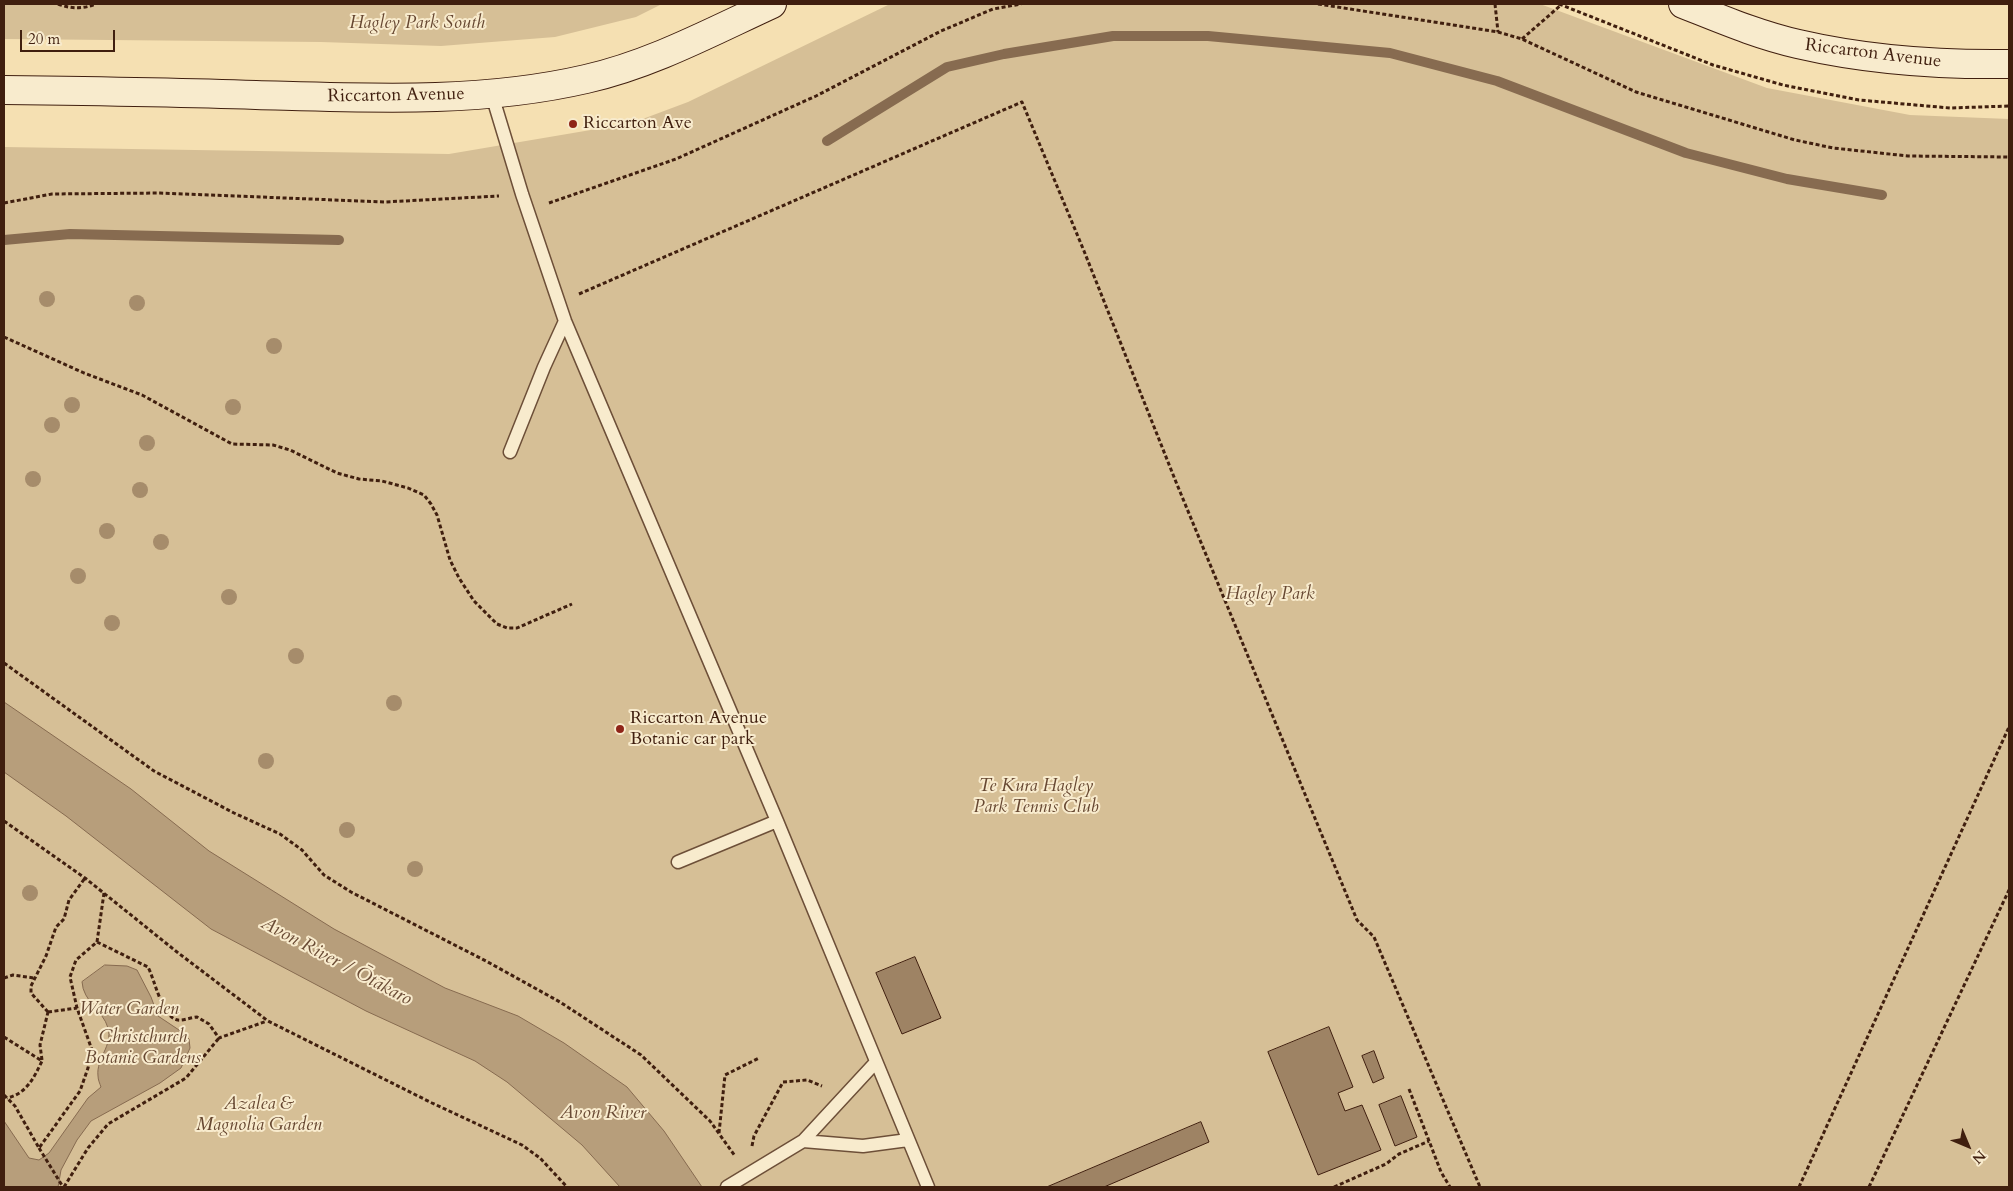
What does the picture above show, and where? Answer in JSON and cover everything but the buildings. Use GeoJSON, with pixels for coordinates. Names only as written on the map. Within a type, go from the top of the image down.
{"type":"FeatureCollection","features":[{"type":"Feature","properties":{"kind":"main road","name":"Riccarton Avenue"},"geometry":{"type":"LineString","coordinates":[[4,90],[342,98],[492,95],[545,88],[626,68],[677,49],[772,4]]}},
{"type":"Feature","properties":{"kind":"main road","name":"Riccarton Avenue"},"geometry":{"type":"LineString","coordinates":[[1683,4],[1751,30],[1797,44],[1835,51],[1918,62],[1968,65],[2009,64]]}},
{"type":"Feature","properties":{"kind":"lane"},"geometry":{"type":"LineString","coordinates":[[492,95],[527,211],[565,321],[777,821],[928,1187]]}},
{"type":"Feature","properties":{"kind":"lane"},"geometry":{"type":"LineString","coordinates":[[510,452],[544,367],[565,321]]}},
{"type":"Feature","properties":{"kind":"lane"},"geometry":{"type":"LineString","coordinates":[[678,862],[777,821]]}},
{"type":"Feature","properties":{"kind":"lane"},"geometry":{"type":"LineString","coordinates":[[727,1187],[747,1173],[803,1142],[876,1062]]}},
{"type":"Feature","properties":{"kind":"lane"},"geometry":{"type":"LineString","coordinates":[[803,1142],[862,1146],[908,1140]]}},
{"type":"Feature","properties":{"kind":"path"},"geometry":{"type":"LineString","coordinates":[[58,4],[70,8],[96,4]]}},
{"type":"Feature","properties":{"kind":"path"},"geometry":{"type":"LineString","coordinates":[[527,211],[676,159],[816,96],[941,31],[993,9],[1021,4]]}},
{"type":"Feature","properties":{"kind":"path"},"geometry":{"type":"LineString","coordinates":[[1318,4],[1498,32],[1522,39],[1636,92],[1795,140],[1833,148],[1908,156],[2009,157]]}},
{"type":"Feature","properties":{"kind":"path"},"geometry":{"type":"LineString","coordinates":[[1495,4],[1498,32]]}},
{"type":"Feature","properties":{"kind":"path"},"geometry":{"type":"LineString","coordinates":[[1522,39],[1561,4]]}},
{"type":"Feature","properties":{"kind":"path"},"geometry":{"type":"LineString","coordinates":[[559,303],[1022,102],[1081,242],[1176,482],[1357,920],[1374,937],[1480,1187]]}},
{"type":"Feature","properties":{"kind":"path"},"geometry":{"type":"LineString","coordinates":[[4,202],[52,194],[160,193],[385,202],[522,194]]}},
{"type":"Feature","properties":{"kind":"path"},"geometry":{"type":"LineString","coordinates":[[4,337],[84,373],[142,395],[232,444],[273,445],[290,450],[336,472],[359,479],[382,481],[408,488],[424,495],[432,504],[450,560],[459,578],[474,601],[497,624],[507,628],[517,628],[572,604]]}},
{"type":"Feature","properties":{"kind":"path"},"geometry":{"type":"LineString","coordinates":[[4,663],[154,771],[234,813],[280,834],[302,850],[324,875],[351,892],[486,961],[560,1002],[641,1055],[710,1121],[747,1173]]}},
{"type":"Feature","properties":{"kind":"path"},"geometry":{"type":"LineString","coordinates":[[1799,1187],[2009,728]]}},
{"type":"Feature","properties":{"kind":"path"},"geometry":{"type":"LineString","coordinates":[[4,821],[85,878],[268,1021],[432,1103],[522,1145],[540,1158],[567,1187]]}},
{"type":"Feature","properties":{"kind":"path"},"geometry":{"type":"LineString","coordinates":[[48,1012],[31,993],[31,986],[46,956],[56,927],[64,919],[69,900],[85,878]]}},
{"type":"Feature","properties":{"kind":"path"},"geometry":{"type":"LineString","coordinates":[[1869,1187],[2009,890]]}},
{"type":"Feature","properties":{"kind":"path"},"geometry":{"type":"LineString","coordinates":[[39,1148],[80,1091],[88,1068],[92,1050],[77,1008],[70,976],[71,968],[76,960],[97,942],[104,893]]}},
{"type":"Feature","properties":{"kind":"path"},"geometry":{"type":"LineString","coordinates":[[97,942],[148,967],[165,1010],[170,1016],[179,1020],[198,1017],[209,1024],[219,1038]]}},
{"type":"Feature","properties":{"kind":"path"},"geometry":{"type":"LineString","coordinates":[[4,978],[13,975],[34,978]]}},
{"type":"Feature","properties":{"kind":"path"},"geometry":{"type":"LineString","coordinates":[[48,1012],[77,1008]]}},
{"type":"Feature","properties":{"kind":"path"},"geometry":{"type":"LineString","coordinates":[[5,1096],[17,1096],[33,1081],[42,1061],[40,1045],[48,1012]]}},
{"type":"Feature","properties":{"kind":"path"},"geometry":{"type":"LineString","coordinates":[[5,1096],[15,1106],[64,1187],[88,1148],[108,1124],[186,1078],[219,1038],[268,1021]]}},
{"type":"Feature","properties":{"kind":"path"},"geometry":{"type":"LineString","coordinates":[[4,1037],[42,1061]]}},
{"type":"Feature","properties":{"kind":"path"},"geometry":{"type":"LineString","coordinates":[[719,1133],[725,1075],[759,1058]]}},
{"type":"Feature","properties":{"kind":"path"},"geometry":{"type":"LineString","coordinates":[[747,1173],[754,1136],[783,1082],[807,1080],[832,1091],[842,1099]]}},
{"type":"Feature","properties":{"kind":"path"},"geometry":{"type":"LineString","coordinates":[[1409,1089],[1441,1172],[1450,1187]]}},
{"type":"Feature","properties":{"kind":"path"},"geometry":{"type":"LineString","coordinates":[[1334,1187],[1386,1164],[1399,1154],[1429,1141]]}},
{"type":"Feature","properties":{"kind":"green space","name":"Hagley Park South"},"geometry":{"type":"Polygon","coordinates":[[[4,4],[662,4],[636,17],[555,37],[441,46],[321,42],[4,39],[4,4]]]}},
{"type":"Feature","properties":{"kind":"green space","name":"Hagley Park"},"geometry":{"type":"Polygon","coordinates":[[[890,4],[1540,4],[1767,88],[1910,115],[2009,119],[2009,1187],[4,1187],[4,147],[449,154],[632,123],[688,102],[890,4]]]}},
{"type":"Feature","properties":{"kind":"water","name":"Avon River"},"geometry":{"type":"Polygon","coordinates":[[[4,702],[131,789],[209,851],[334,929],[445,988],[518,1016],[564,1043],[627,1087],[664,1131],[702,1187],[620,1187],[582,1145],[507,1082],[475,1061],[366,1011],[211,929],[66,816],[4,772],[4,702]]]}},
{"type":"Feature","properties":{"kind":"water"},"geometry":{"type":"Polygon","coordinates":[[[105,965],[127,966],[137,970],[151,997],[158,1016],[189,1039],[190,1048],[181,1068],[160,1083],[91,1121],[77,1140],[61,1170],[58,1187],[4,1187],[4,1121],[29,1158],[39,1160],[49,1153],[88,1098],[101,1087],[98,1079],[98,1070],[99,1063],[107,1046],[108,1028],[102,1016],[89,1001],[82,982],[105,965]]]}},
{"type":"Feature","properties":{"kind":"waterway"},"geometry":{"type":"LineString","coordinates":[[827,141],[947,67],[1004,54],[1113,36],[1208,36],[1390,53],[1497,81],[1686,153],[1787,179],[1882,195]]}},
{"type":"Feature","properties":{"kind":"waterway"},"geometry":{"type":"LineString","coordinates":[[4,240],[70,234],[339,240]]}},
{"type":"Feature","properties":{"kind":"place","name":"Riccarton Ave"},"geometry":{"type":"Point","coordinates":[573,124]}},
{"type":"Feature","properties":{"kind":"place","name":"Riccarton Avenue Botanic car park"},"geometry":{"type":"Point","coordinates":[620,729]}},
{"type":"Feature","properties":{"kind":"park label","name":"Te Kura Hagley Park Tennis Club"},"geometry":{"type":"Point","coordinates":[1036,798]}},
{"type":"Feature","properties":{"kind":"park label","name":"Water Garden"},"geometry":{"type":"Point","coordinates":[129,1010]}},
{"type":"Feature","properties":{"kind":"park label","name":"Christchurch Botanic Gardens"},"geometry":{"type":"Point","coordinates":[143,1048]}},
{"type":"Feature","properties":{"kind":"park label","name":"Azalea & Magnolia Garden"},"geometry":{"type":"Point","coordinates":[259,1115]}},
{"type":"Feature","properties":{"kind":"water label","name":"Avon River / Ōtākaro"},"geometry":{"type":"Point","coordinates":[336,962]}}]}
